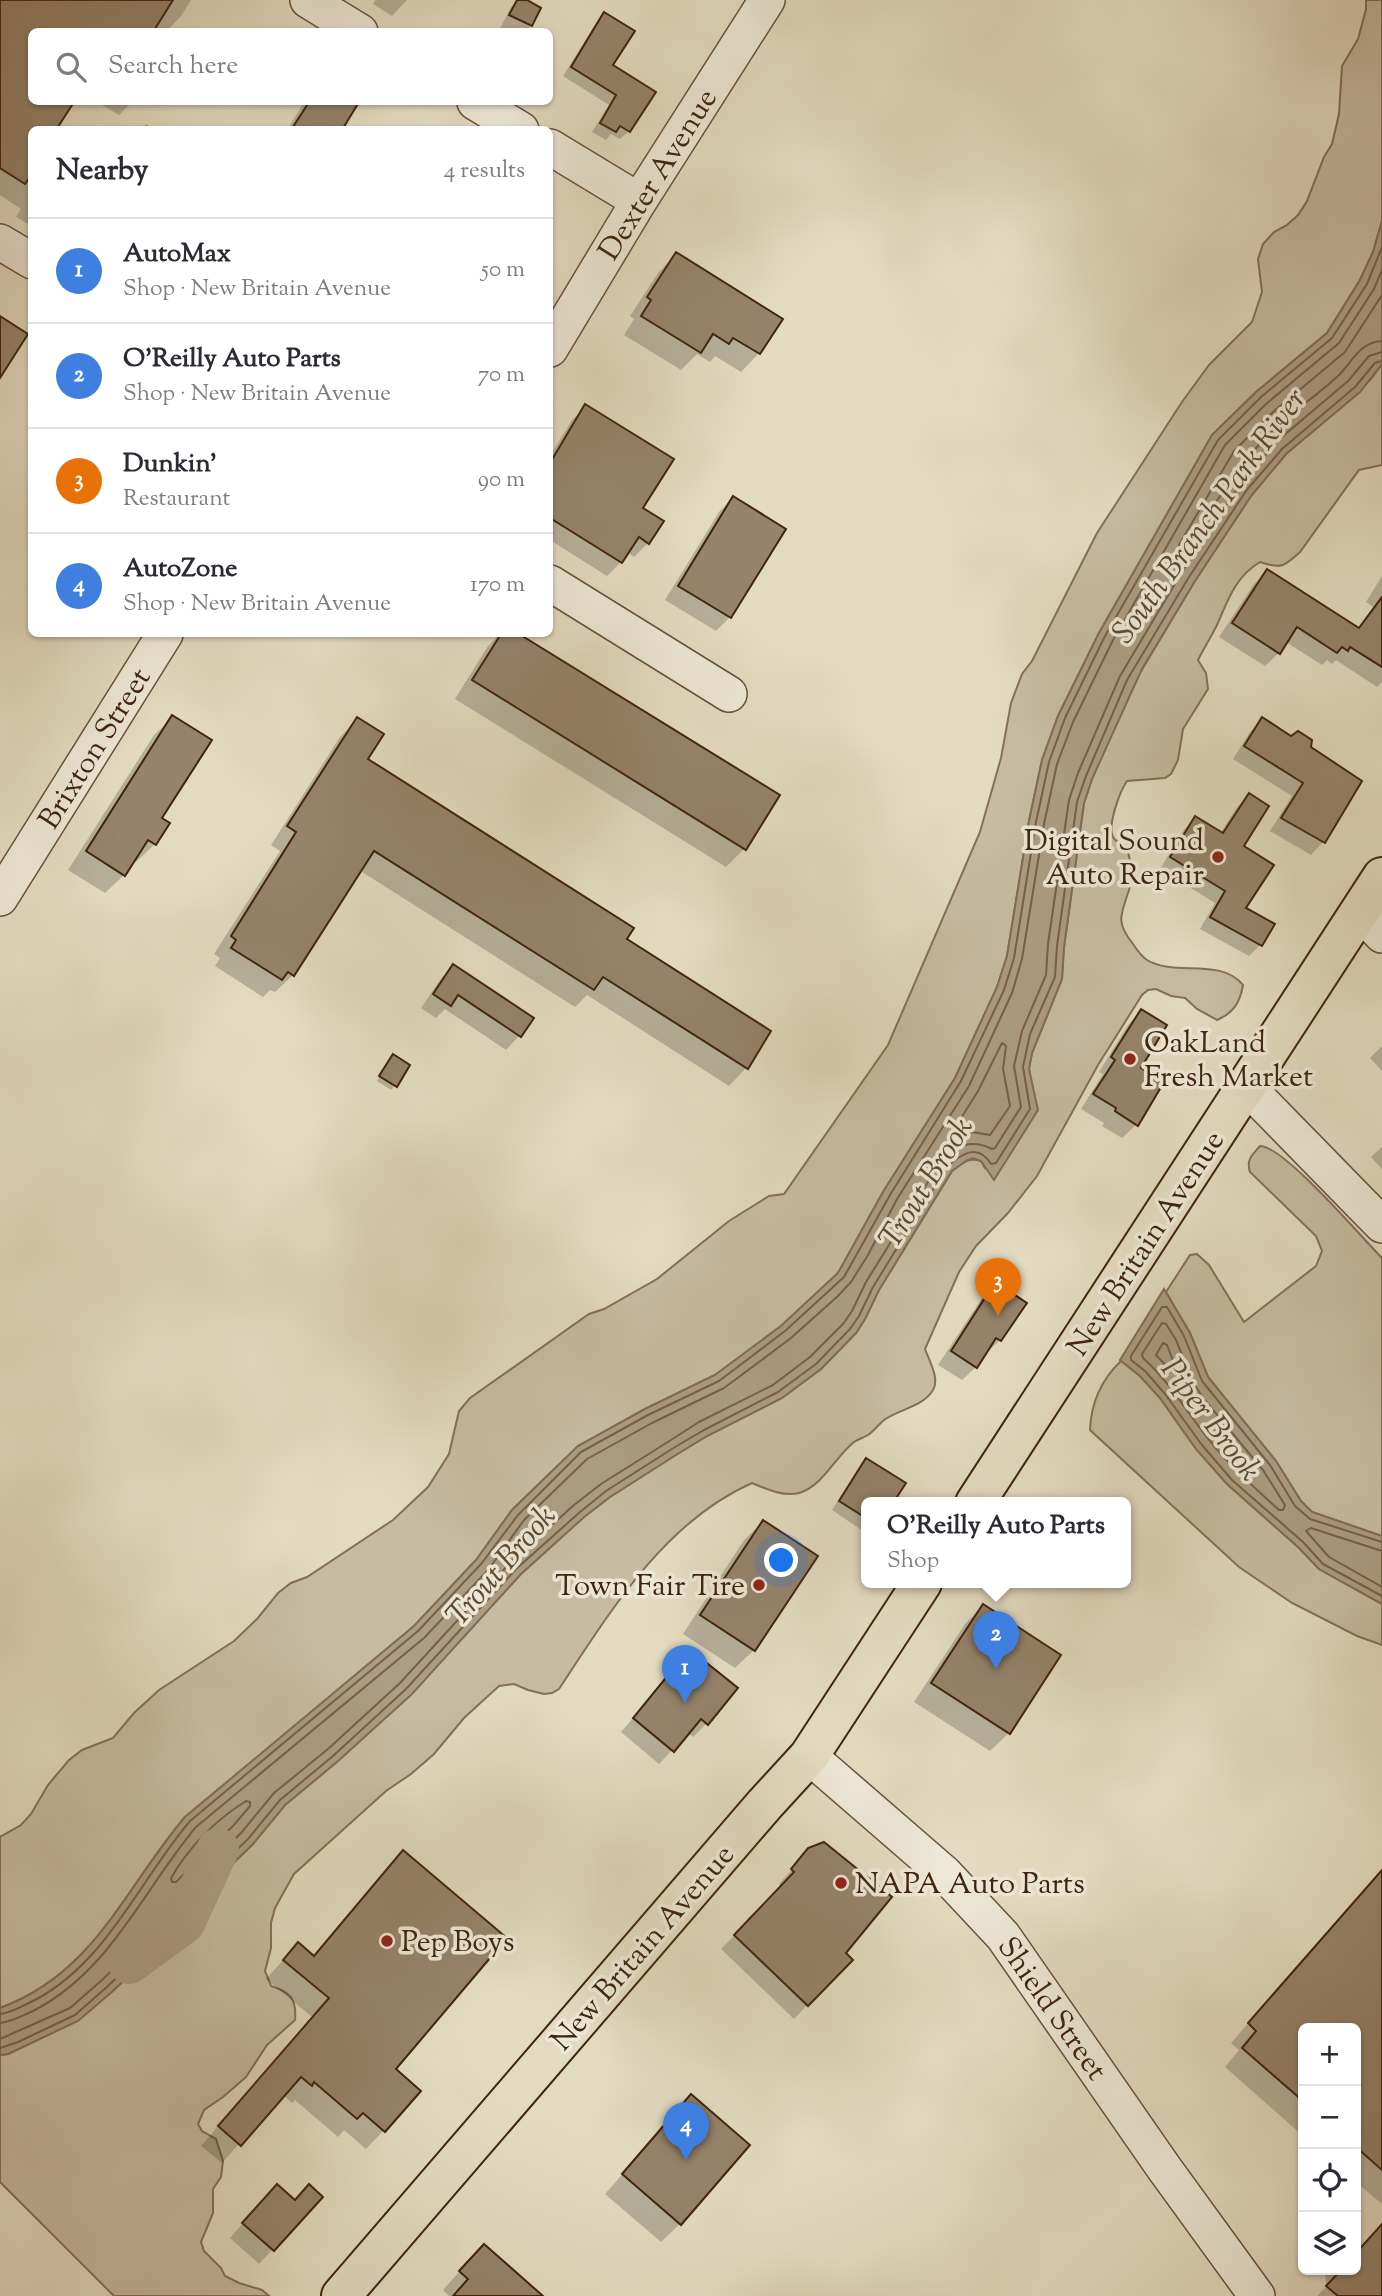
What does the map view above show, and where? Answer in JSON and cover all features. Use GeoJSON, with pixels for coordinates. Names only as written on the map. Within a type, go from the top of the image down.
{"type":"FeatureCollection","features":[{"type":"Feature","properties":{"kind":"main road","name":"New Britain Avenue"},"geometry":{"type":"LineString","coordinates":[[979,1497],[1247,1087],[1371,923],[1382,877]]}},
{"type":"Feature","properties":{"kind":"main road","name":"New Britain Avenue"},"geometry":{"type":"LineString","coordinates":[[341,2296],[809,1756],[919,1588]]}},
{"type":"Feature","properties":{"kind":"street"},"geometry":{"type":"LineString","coordinates":[[308,0],[354,28]]}},
{"type":"Feature","properties":{"kind":"street","name":"Dexter Avenue"},"geometry":{"type":"LineString","coordinates":[[553,344],[639,201],[767,0]]}},
{"type":"Feature","properties":{"kind":"street"},"geometry":{"type":"LineString","coordinates":[[480,105],[514,126]]}},
{"type":"Feature","properties":{"kind":"street"},"geometry":{"type":"LineString","coordinates":[[553,148],[639,201]]}},
{"type":"Feature","properties":{"kind":"street"},"geometry":{"type":"LineString","coordinates":[[0,242],[28,259]]}},
{"type":"Feature","properties":{"kind":"street"},"geometry":{"type":"LineString","coordinates":[[553,585],[729,694]]}},
{"type":"Feature","properties":{"kind":"street","name":"Brixton Street"},"geometry":{"type":"LineString","coordinates":[[0,898],[163,637]]}},
{"type":"Feature","properties":{"kind":"street"},"geometry":{"type":"LineString","coordinates":[[1247,1087],[1382,1225]]}},
{"type":"Feature","properties":{"kind":"street","name":"Shield Street"},"geometry":{"type":"LineString","coordinates":[[809,1756],[944,1873],[1003,1936],[1164,2168],[1257,2296]]}},
{"type":"Feature","properties":{"kind":"shaded area"},"geometry":{"type":"Polygon","coordinates":[[[1366,0],[1382,0],[1382,221],[1373,252],[1360,280],[1327,333],[1256,392],[1212,435],[1099,633],[1058,716],[1042,760],[1007,956],[997,987],[955,1078],[883,1192],[838,1273],[781,1326],[715,1375],[578,1446],[512,1510],[476,1560],[414,1626],[185,1817],[84,1951],[60,1974],[33,1993],[0,2008],[0,1837],[21,1825],[31,1814],[48,1785],[69,1760],[82,1750],[113,1738],[134,1713],[159,1690],[234,1641],[278,1593],[291,1583],[307,1577],[393,1520],[428,1487],[449,1454],[459,1411],[470,1398],[589,1314],[604,1309],[657,1279],[729,1221],[769,1196],[784,1194],[888,1045],[980,832],[1001,758],[1011,703],[1022,674],[1032,661],[1097,533],[1182,402],[1209,365],[1252,322],[1262,292],[1258,259],[1263,244],[1274,232],[1298,215],[1332,144],[1339,114],[1342,66],[1358,39],[1366,0]]]}},
{"type":"Feature","properties":{"kind":"shaded area"},"geometry":{"type":"Polygon","coordinates":[[[1382,364],[1382,465],[1359,470],[1300,552],[1290,561],[1278,566],[1260,562],[1238,582],[1198,660],[1206,673],[1208,689],[1183,729],[1178,760],[1171,774],[1165,778],[1127,781],[1113,817],[1113,837],[1127,848],[1130,864],[1130,885],[1121,918],[1127,936],[1143,957],[1158,965],[1210,969],[1234,977],[1243,985],[1235,1007],[1217,1020],[1197,1009],[1185,998],[1171,996],[1156,989],[1148,990],[1142,995],[1098,1065],[1037,1176],[1008,1213],[976,1246],[959,1272],[925,1349],[935,1380],[935,1386],[929,1396],[890,1416],[868,1435],[854,1442],[822,1478],[807,1489],[787,1494],[752,1483],[721,1500],[692,1521],[666,1545],[619,1600],[559,1689],[544,1694],[514,1684],[499,1686],[464,1718],[434,1754],[386,1791],[294,1874],[275,1908],[271,1923],[271,1948],[265,1971],[271,1986],[291,1997],[295,2007],[295,2020],[267,2045],[246,2077],[204,2110],[198,2124],[202,2131],[216,2139],[223,2161],[221,2177],[213,2189],[213,2213],[201,2242],[204,2251],[225,2276],[262,2290],[269,2296],[114,2296],[0,2182],[0,2055],[8,2054],[50,2034],[147,1959],[179,1925],[195,1900],[253,1844],[285,1805],[411,1694],[521,1574],[584,1517],[610,1497],[707,1436],[782,1398],[821,1369],[856,1333],[879,1290],[952,1171],[969,1160],[981,1161],[985,1168],[1031,1081],[1029,1068],[1032,1053],[1062,979],[1084,803],[1134,683],[1195,581],[1251,496],[1286,454],[1371,379],[1382,364]]]}},
{"type":"Feature","properties":{"kind":"shaded area"},"geometry":{"type":"Polygon","coordinates":[[[1260,1146],[1271,1150],[1304,1176],[1382,1258],[1382,1536],[1312,1512],[1301,1501],[1276,1461],[1208,1377],[1190,1333],[1166,1292],[1190,1255],[1197,1254],[1209,1265],[1244,1322],[1316,1266],[1322,1251],[1316,1236],[1250,1172],[1249,1161],[1260,1146]]]}},
{"type":"Feature","properties":{"kind":"shaded area"},"geometry":{"type":"Polygon","coordinates":[[[1121,1361],[1140,1376],[1160,1398],[1196,1449],[1227,1484],[1319,1569],[1382,1604],[1382,1645],[1357,1636],[1292,1603],[1239,1567],[1090,1430],[1092,1410],[1098,1392],[1121,1361]]]}},
{"type":"Feature","properties":{"kind":"water","name":"South Branch Park River"},"geometry":{"type":"Polygon","coordinates":[[[1382,221],[1382,364],[1360,392],[1286,454],[1251,496],[1142,669],[1092,779],[1084,803],[1062,979],[1032,1053],[1029,1069],[1038,1110],[994,1180],[981,1161],[973,1158],[952,1171],[879,1290],[856,1333],[821,1369],[782,1398],[679,1453],[584,1517],[521,1574],[412,1694],[285,1805],[253,1844],[195,1900],[179,1925],[158,1948],[113,1991],[78,2021],[8,2054],[0,2055],[0,2008],[33,1993],[60,1974],[84,1951],[185,1817],[414,1626],[476,1560],[512,1510],[578,1446],[715,1375],[781,1326],[838,1273],[883,1192],[955,1078],[997,987],[1007,956],[1042,760],[1058,716],[1099,633],[1212,435],[1256,392],[1327,333],[1360,280],[1373,252],[1382,221]]]}},
{"type":"Feature","properties":{"kind":"water","name":"Piper Brook"},"geometry":{"type":"Polygon","coordinates":[[[1164,1289],[1190,1333],[1208,1377],[1276,1461],[1301,1501],[1312,1512],[1382,1536],[1382,1604],[1319,1569],[1227,1484],[1196,1449],[1160,1398],[1140,1376],[1120,1360],[1164,1289]]]}},
{"type":"Feature","properties":{"kind":"building"},"geometry":{"type":"Polygon","coordinates":[[[0,0],[173,0],[156,28],[28,28],[28,105],[72,105],[59,126],[28,126],[28,180],[25,184],[0,168],[0,0]]]}},
{"type":"Feature","properties":{"kind":"building"},"geometry":{"type":"Polygon","coordinates":[[[517,0],[527,0],[541,8],[532,26],[509,15],[517,0]]]}},
{"type":"Feature","properties":{"kind":"building"},"geometry":{"type":"Polygon","coordinates":[[[604,12],[635,31],[613,65],[656,92],[630,132],[620,126],[616,132],[600,123],[616,95],[571,67],[604,12]]]}},
{"type":"Feature","properties":{"kind":"building"},"geometry":{"type":"Polygon","coordinates":[[[307,105],[357,105],[344,126],[294,126],[307,105]]]}},
{"type":"Feature","properties":{"kind":"building"},"geometry":{"type":"Polygon","coordinates":[[[676,252],[783,319],[760,354],[733,338],[729,344],[713,334],[701,353],[641,316],[651,300],[647,297],[676,252]]]}},
{"type":"Feature","properties":{"kind":"building"},"geometry":{"type":"Polygon","coordinates":[[[0,316],[28,334],[0,378],[0,316]]]}},
{"type":"Feature","properties":{"kind":"building"},"geometry":{"type":"Polygon","coordinates":[[[585,404],[674,459],[643,508],[664,521],[649,544],[639,537],[622,563],[553,520],[553,458],[585,404]]]}},
{"type":"Feature","properties":{"kind":"building"},"geometry":{"type":"Polygon","coordinates":[[[733,496],[786,529],[731,618],[678,586],[733,496]]]}},
{"type":"Feature","properties":{"kind":"building"},"geometry":{"type":"Polygon","coordinates":[[[1267,569],[1359,628],[1382,597],[1382,667],[1350,647],[1348,651],[1342,647],[1337,653],[1297,627],[1280,654],[1232,623],[1267,569]]]}},
{"type":"Feature","properties":{"kind":"building"},"geometry":{"type":"Polygon","coordinates":[[[499,637],[524,637],[780,795],[746,850],[472,680],[499,637]]]}},
{"type":"Feature","properties":{"kind":"building"},"geometry":{"type":"Polygon","coordinates":[[[172,715],[212,740],[162,818],[170,823],[156,845],[148,840],[125,876],[86,851],[172,715]]]}},
{"type":"Feature","properties":{"kind":"building"},"geometry":{"type":"Polygon","coordinates":[[[357,717],[384,734],[368,759],[634,928],[627,939],[771,1031],[748,1069],[603,977],[594,990],[374,851],[294,976],[288,972],[282,980],[231,948],[236,940],[231,936],[296,832],[287,826],[357,717]]]}},
{"type":"Feature","properties":{"kind":"building"},"geometry":{"type":"Polygon","coordinates":[[[1262,717],[1291,736],[1298,731],[1312,740],[1311,747],[1362,781],[1325,843],[1281,818],[1303,783],[1244,746],[1262,717]]]}},
{"type":"Feature","properties":{"kind":"building"},"geometry":{"type":"Polygon","coordinates":[[[1249,793],[1269,806],[1244,846],[1274,865],[1246,908],[1275,924],[1262,946],[1210,917],[1225,891],[1170,857],[1195,816],[1223,833],[1249,793]]]}},
{"type":"Feature","properties":{"kind":"building"},"geometry":{"type":"Polygon","coordinates":[[[453,964],[534,1018],[521,1037],[458,995],[451,1006],[433,994],[453,964]]]}},
{"type":"Feature","properties":{"kind":"building","name":"OakLand Fresh Market"},"geometry":{"type":"Polygon","coordinates":[[[1141,1009],[1167,1025],[1141,1068],[1164,1082],[1138,1126],[1093,1094],[1115,1060],[1111,1057],[1141,1009]]]}},
{"type":"Feature","properties":{"kind":"building"},"geometry":{"type":"Polygon","coordinates":[[[393,1054],[410,1065],[397,1087],[379,1076],[393,1054]]]}},
{"type":"Feature","properties":{"kind":"building"},"geometry":{"type":"Polygon","coordinates":[[[995,1282],[1027,1303],[1001,1341],[996,1338],[977,1368],[951,1351],[995,1282]]]}},
{"type":"Feature","properties":{"kind":"building"},"geometry":{"type":"Polygon","coordinates":[[[866,1458],[906,1483],[897,1497],[861,1497],[861,1515],[839,1501],[866,1458]]]}},
{"type":"Feature","properties":{"kind":"building","name":"Town Fair Tire"},"geometry":{"type":"Polygon","coordinates":[[[763,1520],[818,1556],[755,1651],[700,1615],[763,1520]]]}},
{"type":"Feature","properties":{"kind":"building"},"geometry":{"type":"Polygon","coordinates":[[[983,1604],[1061,1655],[1010,1734],[931,1683],[983,1604]]]}},
{"type":"Feature","properties":{"kind":"building"},"geometry":{"type":"Polygon","coordinates":[[[687,1652],[701,1663],[703,1660],[738,1688],[708,1725],[701,1719],[674,1752],[633,1718],[687,1652]]]}},
{"type":"Feature","properties":{"kind":"building"},"geometry":{"type":"Polygon","coordinates":[[[824,1842],[892,1897],[846,1953],[853,1960],[808,2006],[734,1935],[794,1872],[791,1869],[808,1848],[824,1842]]]}},
{"type":"Feature","properties":{"kind":"building"},"geometry":{"type":"Polygon","coordinates":[[[403,1850],[507,1938],[396,2069],[421,2091],[385,2132],[363,2113],[357,2119],[314,2082],[312,2086],[301,2077],[241,2146],[218,2126],[329,1998],[283,1960],[298,1942],[314,1956],[403,1850]]]}},
{"type":"Feature","properties":{"kind":"building"},"geometry":{"type":"Polygon","coordinates":[[[1382,1870],[1382,2170],[1361,2151],[1361,2023],[1298,2023],[1298,2097],[1242,2048],[1256,2031],[1248,2023],[1382,1870]]]}},
{"type":"Feature","properties":{"kind":"building"},"geometry":{"type":"Polygon","coordinates":[[[691,2094],[750,2145],[681,2225],[622,2174],[691,2094]]]}},
{"type":"Feature","properties":{"kind":"building"},"geometry":{"type":"Polygon","coordinates":[[[277,2184],[295,2200],[309,2184],[323,2197],[274,2251],[242,2223],[277,2184]]]}},
{"type":"Feature","properties":{"kind":"building"},"geometry":{"type":"Polygon","coordinates":[[[1382,2224],[1382,2296],[1338,2296],[1326,2286],[1336,2275],[1361,2275],[1361,2247],[1382,2224]]]}},
{"type":"Feature","properties":{"kind":"building"},"geometry":{"type":"Polygon","coordinates":[[[484,2244],[543,2296],[453,2296],[468,2279],[459,2271],[484,2244]]]}},
{"type":"Feature","properties":{"kind":"waterway","name":"Trout Brook"},"geometry":{"type":"LineString","coordinates":[[129,1963],[184,1923],[218,1849]]}},
{"type":"Feature","properties":{"kind":"place","name":"Digital Sound Auto Repair"},"geometry":{"type":"Point","coordinates":[1218,857]}},
{"type":"Feature","properties":{"kind":"place","name":"OakLand Fresh Market"},"geometry":{"type":"Point","coordinates":[1130,1059]}},
{"type":"Feature","properties":{"kind":"place","name":"Dunkin'"},"geometry":{"type":"Point","coordinates":[998,1316]}},
{"type":"Feature","properties":{"kind":"place","name":"Town Fair Tire"},"geometry":{"type":"Point","coordinates":[759,1585]}},
{"type":"Feature","properties":{"kind":"place","name":"O'Reilly Auto Parts"},"geometry":{"type":"Point","coordinates":[996,1669]}},
{"type":"Feature","properties":{"kind":"place","name":"AutoMax"},"geometry":{"type":"Point","coordinates":[685,1703]}},
{"type":"Feature","properties":{"kind":"place","name":"NAPA Auto Parts"},"geometry":{"type":"Point","coordinates":[841,1883]}},
{"type":"Feature","properties":{"kind":"place","name":"Pep Boys"},"geometry":{"type":"Point","coordinates":[387,1941]}},
{"type":"Feature","properties":{"kind":"place","name":"AutoZone"},"geometry":{"type":"Point","coordinates":[686,2160]}}]}
